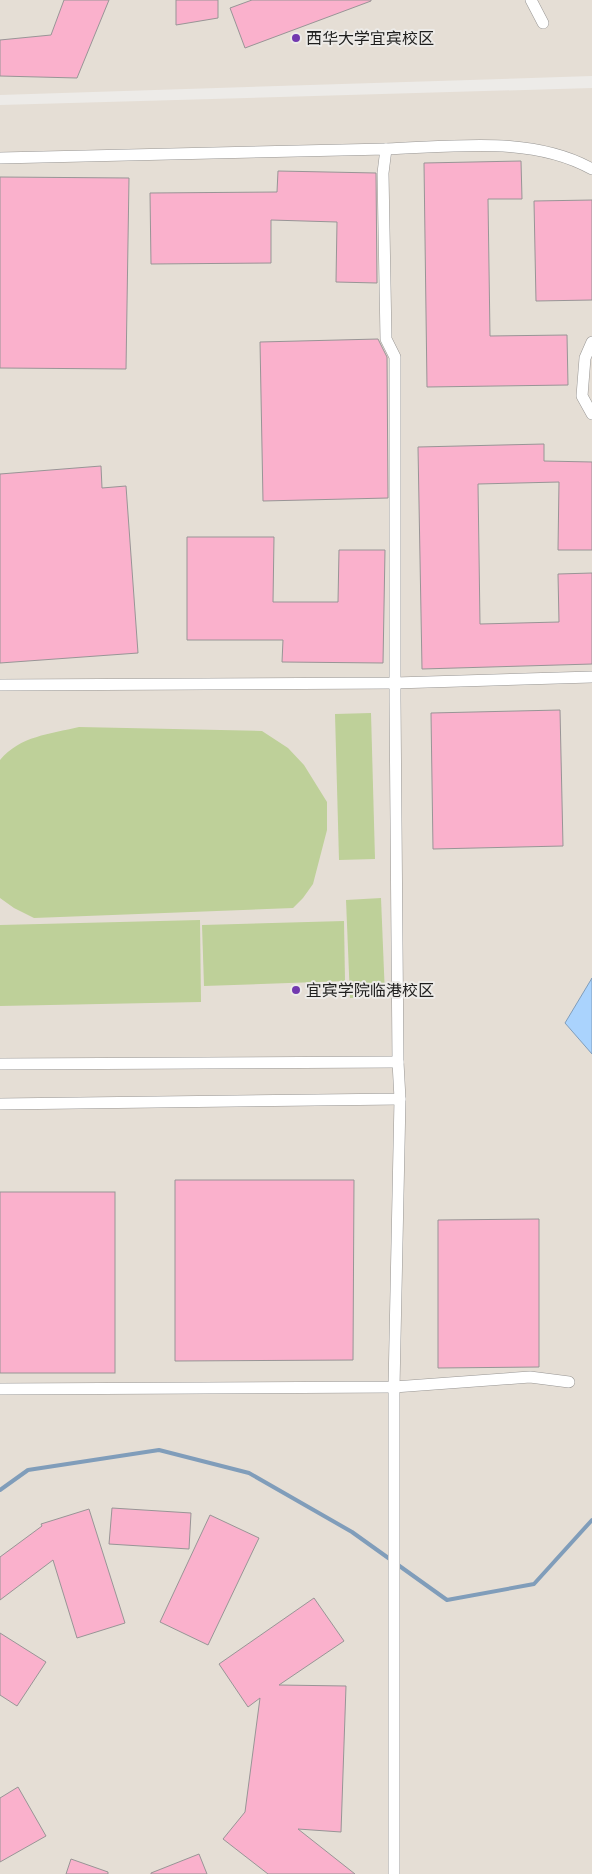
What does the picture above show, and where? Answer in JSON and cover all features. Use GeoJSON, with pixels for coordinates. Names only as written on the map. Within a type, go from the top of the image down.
{"type":"FeatureCollection","features":[{"type":"Feature","properties":{"kind":"street"},"geometry":{"type":"LineString","coordinates":[[531,0],[543,23]]}},
{"type":"Feature","properties":{"kind":"street"},"geometry":{"type":"LineString","coordinates":[[0,158],[491,145],[546,151],[592,169]]}},
{"type":"Feature","properties":{"kind":"street"},"geometry":{"type":"LineString","coordinates":[[386,149],[383,173],[386,339],[396,357],[395,683],[398,1062],[400,1099],[394,1388],[394,1874]]}},
{"type":"Feature","properties":{"kind":"street"},"geometry":{"type":"LineString","coordinates":[[592,342],[585,358],[582,396],[592,414]]}},
{"type":"Feature","properties":{"kind":"street"},"geometry":{"type":"LineString","coordinates":[[0,685],[395,683],[592,677]]}},
{"type":"Feature","properties":{"kind":"street"},"geometry":{"type":"LineString","coordinates":[[0,1064],[398,1062]]}},
{"type":"Feature","properties":{"kind":"street"},"geometry":{"type":"LineString","coordinates":[[0,1104],[400,1099]]}},
{"type":"Feature","properties":{"kind":"street"},"geometry":{"type":"LineString","coordinates":[[0,1388],[394,1388],[530,1377],[569,1382]]}},
{"type":"Feature","properties":{"kind":"shaded area","name":"西华大学宜宾校区"},"geometry":{"type":"Polygon","coordinates":[[[0,0],[592,0],[592,76],[0,95],[0,0]]]}},
{"type":"Feature","properties":{"kind":"shaded area","name":"宜宾学院临港校区"},"geometry":{"type":"Polygon","coordinates":[[[592,88],[592,1874],[0,1874],[0,105],[592,88]]]}},
{"type":"Feature","properties":{"kind":"green space"},"geometry":{"type":"Polygon","coordinates":[[[371,713],[375,859],[339,860],[335,714],[371,713]]]}},
{"type":"Feature","properties":{"kind":"green space"},"geometry":{"type":"Polygon","coordinates":[[[79,727],[262,731],[288,748],[304,765],[327,802],[327,830],[313,884],[303,898],[293,908],[34,918],[14,908],[0,898],[0,760],[8,752],[26,741],[79,727]]]}},
{"type":"Feature","properties":{"kind":"green space"},"geometry":{"type":"Polygon","coordinates":[[[381,898],[385,996],[350,998],[346,900],[381,898]]]}},
{"type":"Feature","properties":{"kind":"green space"},"geometry":{"type":"Polygon","coordinates":[[[200,920],[201,1002],[0,1006],[0,925],[200,920]]]}},
{"type":"Feature","properties":{"kind":"green space"},"geometry":{"type":"Polygon","coordinates":[[[344,921],[345,981],[204,986],[202,925],[344,921]]]}},
{"type":"Feature","properties":{"kind":"water"},"geometry":{"type":"Polygon","coordinates":[[[592,978],[592,1054],[565,1023],[592,978]]]}},
{"type":"Feature","properties":{"kind":"building"},"geometry":{"type":"Polygon","coordinates":[[[64,0],[109,0],[77,78],[0,76],[0,40],[51,35],[64,0]]]}},
{"type":"Feature","properties":{"kind":"building"},"geometry":{"type":"Polygon","coordinates":[[[176,0],[218,0],[218,18],[176,25],[176,0]]]}},
{"type":"Feature","properties":{"kind":"building"},"geometry":{"type":"Polygon","coordinates":[[[252,0],[371,1],[245,48],[230,8],[252,0]]]}},
{"type":"Feature","properties":{"kind":"building"},"geometry":{"type":"Polygon","coordinates":[[[521,161],[522,199],[488,199],[490,336],[567,335],[568,385],[427,387],[424,163],[521,161]]]}},
{"type":"Feature","properties":{"kind":"building"},"geometry":{"type":"Polygon","coordinates":[[[278,171],[376,173],[377,283],[336,282],[337,222],[271,220],[271,263],[151,264],[150,193],[277,192],[278,171]]]}},
{"type":"Feature","properties":{"kind":"building"},"geometry":{"type":"Polygon","coordinates":[[[0,177],[129,178],[126,369],[0,368],[0,177]]]}},
{"type":"Feature","properties":{"kind":"building"},"geometry":{"type":"Polygon","coordinates":[[[592,200],[592,300],[536,301],[534,201],[592,200]]]}},
{"type":"Feature","properties":{"kind":"building"},"geometry":{"type":"Polygon","coordinates":[[[378,339],[387,357],[388,498],[263,501],[260,342],[378,339]]]}},
{"type":"Feature","properties":{"kind":"building"},"geometry":{"type":"Polygon","coordinates":[[[544,444],[544,461],[592,462],[592,550],[558,550],[559,482],[478,484],[480,624],[559,622],[558,574],[592,573],[592,664],[422,669],[418,447],[544,444]]]}},
{"type":"Feature","properties":{"kind":"building"},"geometry":{"type":"Polygon","coordinates":[[[101,466],[102,488],[126,486],[138,653],[0,663],[0,474],[101,466]]]}},
{"type":"Feature","properties":{"kind":"building"},"geometry":{"type":"Polygon","coordinates":[[[187,537],[274,537],[273,602],[338,602],[339,550],[385,550],[383,663],[282,662],[283,640],[187,640],[187,537]]]}},
{"type":"Feature","properties":{"kind":"building"},"geometry":{"type":"Polygon","coordinates":[[[560,710],[563,846],[433,849],[431,713],[560,710]]]}},
{"type":"Feature","properties":{"kind":"building"},"geometry":{"type":"Polygon","coordinates":[[[175,1180],[354,1180],[353,1360],[175,1361],[175,1180]]]}},
{"type":"Feature","properties":{"kind":"building"},"geometry":{"type":"Polygon","coordinates":[[[0,1192],[115,1192],[115,1373],[0,1373],[0,1192]]]}},
{"type":"Feature","properties":{"kind":"building"},"geometry":{"type":"Polygon","coordinates":[[[539,1219],[539,1367],[438,1368],[438,1220],[539,1219]]]}},
{"type":"Feature","properties":{"kind":"building"},"geometry":{"type":"Polygon","coordinates":[[[112,1508],[191,1513],[189,1549],[109,1544],[112,1508]]]}},
{"type":"Feature","properties":{"kind":"building"},"geometry":{"type":"Polygon","coordinates":[[[89,1509],[125,1623],[77,1638],[53,1560],[0,1600],[0,1557],[42,1526],[41,1524],[89,1509]]]}},
{"type":"Feature","properties":{"kind":"building"},"geometry":{"type":"Polygon","coordinates":[[[210,1515],[259,1538],[208,1645],[160,1622],[210,1515]]]}},
{"type":"Feature","properties":{"kind":"building"},"geometry":{"type":"Polygon","coordinates":[[[314,1598],[344,1641],[279,1685],[346,1686],[341,1832],[298,1829],[355,1874],[268,1874],[223,1839],[245,1812],[260,1698],[248,1707],[219,1664],[314,1598]]]}},
{"type":"Feature","properties":{"kind":"building"},"geometry":{"type":"Polygon","coordinates":[[[0,1633],[46,1662],[17,1706],[0,1695],[0,1633]]]}},
{"type":"Feature","properties":{"kind":"building"},"geometry":{"type":"Polygon","coordinates":[[[18,1787],[46,1836],[0,1862],[0,1798],[18,1787]]]}},
{"type":"Feature","properties":{"kind":"building"},"geometry":{"type":"Polygon","coordinates":[[[199,1854],[207,1874],[151,1874],[151,1873],[199,1854]]]}},
{"type":"Feature","properties":{"kind":"building"},"geometry":{"type":"Polygon","coordinates":[[[71,1859],[108,1872],[108,1874],[66,1874],[71,1859]]]}},
{"type":"Feature","properties":{"kind":"waterway"},"geometry":{"type":"LineString","coordinates":[[0,1490],[28,1470],[159,1450],[249,1473],[352,1532],[447,1600],[534,1584],[592,1520]]}},
{"type":"Feature","properties":{"kind":"place","name":"西华大学宜宾校区"},"geometry":{"type":"Point","coordinates":[296,38]}},
{"type":"Feature","properties":{"kind":"place","name":"宜宾学院临港校区"},"geometry":{"type":"Point","coordinates":[296,990]}}]}
